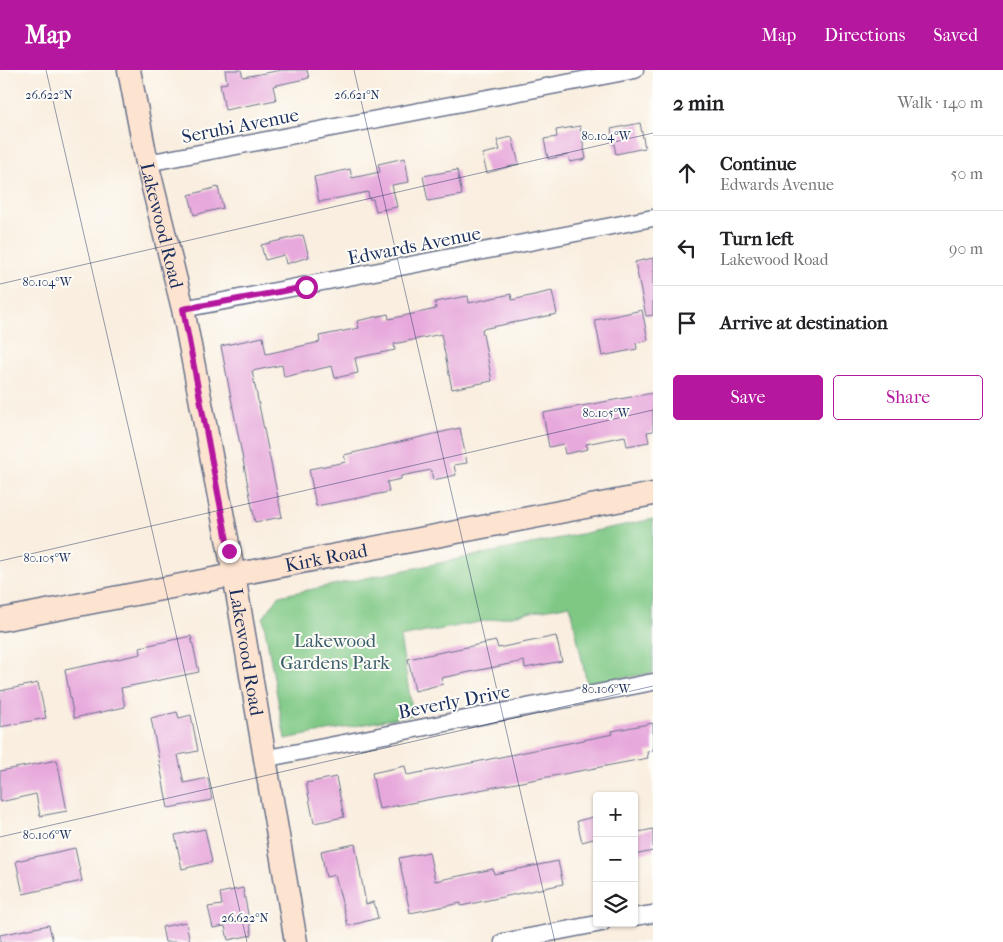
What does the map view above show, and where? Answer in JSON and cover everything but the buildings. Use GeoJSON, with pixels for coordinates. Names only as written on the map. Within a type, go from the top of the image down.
{"type":"FeatureCollection","features":[{"type":"Feature","properties":{"kind":"street","name":"Lakewood Road"},"geometry":{"type":"LineString","coordinates":[[130,70],[147,163],[183,309],[234,575],[263,759],[296,942]]}},
{"type":"Feature","properties":{"kind":"street","name":"Serubi Avenue"},"geometry":{"type":"LineString","coordinates":[[147,163],[635,70]]}},
{"type":"Feature","properties":{"kind":"street","name":"Edwards Avenue"},"geometry":{"type":"LineString","coordinates":[[183,309],[653,218]]}},
{"type":"Feature","properties":{"kind":"street","name":"Kirk Road"},"geometry":{"type":"LineString","coordinates":[[0,620],[653,494]]}},
{"type":"Feature","properties":{"kind":"street","name":"Beverly Drive"},"geometry":{"type":"LineString","coordinates":[[263,759],[653,682]]}},
{"type":"Feature","properties":{"kind":"street"},"geometry":{"type":"LineString","coordinates":[[638,916],[653,914]]}},
{"type":"Feature","properties":{"kind":"street"},"geometry":{"type":"LineString","coordinates":[[503,942],[593,925]]}},
{"type":"Feature","properties":{"kind":"green space","name":"Lakewood Gardens Park"},"geometry":{"type":"Polygon","coordinates":[[[653,519],[653,673],[587,684],[570,605],[400,637],[413,715],[285,739],[263,618],[279,596],[653,519]]]}},
{"type":"Feature","properties":{"kind":"route"},"geometry":{"type":"LineString","coordinates":[[229,551],[183,309],[306,287]]}}]}
